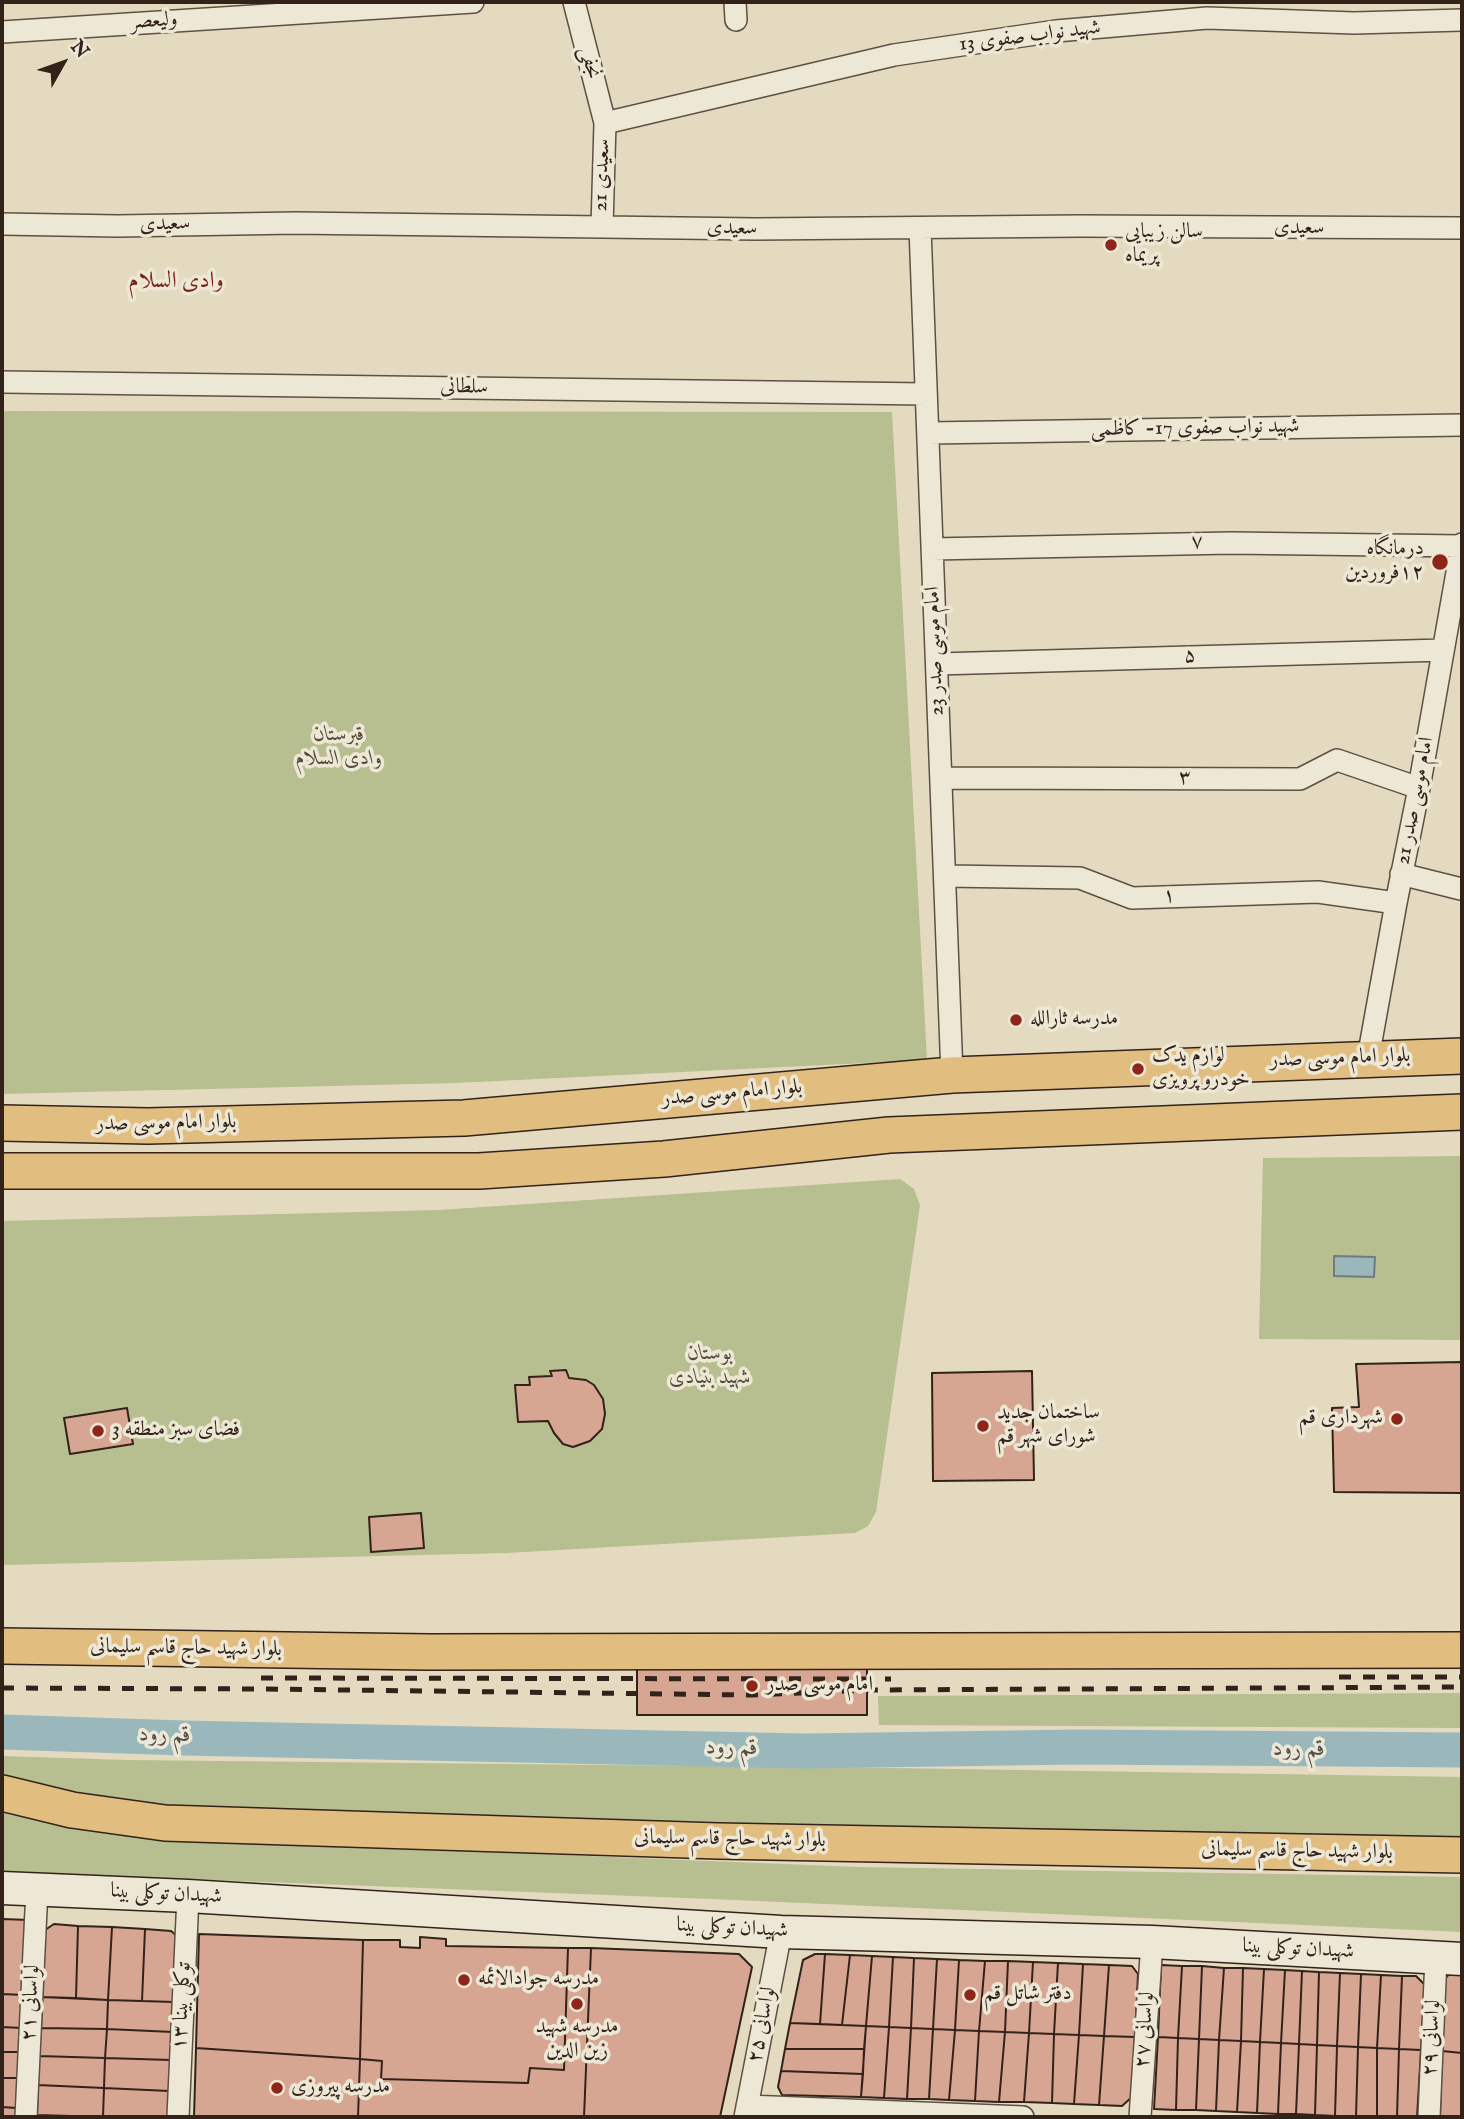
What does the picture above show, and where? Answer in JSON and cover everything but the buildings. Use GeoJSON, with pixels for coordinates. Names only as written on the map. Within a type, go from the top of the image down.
{"type":"FeatureCollection","features":[{"type":"Feature","properties":{"kind":"main road","name":"بلوار امام موسی صدر"},"geometry":{"type":"LineString","coordinates":[[2,1124],[148,1126],[464,1118],[952,1075],[1462,1056]]}},
{"type":"Feature","properties":{"kind":"main road"},"geometry":{"type":"LineString","coordinates":[[2,1171],[479,1171],[664,1159],[889,1135],[1462,1112]]}},
{"type":"Feature","properties":{"kind":"main road","name":"بلوار شهید حاج قاسم سلیمانی"},"geometry":{"type":"LineString","coordinates":[[2,1646],[429,1652],[1462,1650]]}},
{"type":"Feature","properties":{"kind":"main road","name":"بلوار شهید حاج قاسم سلیمانی"},"geometry":{"type":"LineString","coordinates":[[2,1793],[72,1810],[165,1824],[732,1841],[1462,1855]]}},
{"type":"Feature","properties":{"kind":"main road","name":"شهیدان توکلی بینا"},"geometry":{"type":"LineString","coordinates":[[2,1888],[188,1896],[782,1932],[1152,1942],[1449,1958]]}},
{"type":"Feature","properties":{"kind":"street","name":"ولیعصر"},"geometry":{"type":"LineString","coordinates":[[2,32],[473,2]]}},
{"type":"Feature","properties":{"kind":"street","name":"نجفی"},"geometry":{"type":"LineString","coordinates":[[574,2],[605,124]]}},
{"type":"Feature","properties":{"kind":"street","name":"شهید نواب صفوی 13"},"geometry":{"type":"LineString","coordinates":[[605,124],[894,55],[1056,31],[1207,18],[1354,23],[1462,20]]}},
{"type":"Feature","properties":{"kind":"street","name":"سعیدی 21"},"geometry":{"type":"LineString","coordinates":[[602,227],[605,124]]}},
{"type":"Feature","properties":{"kind":"street","name":"سعیدی"},"geometry":{"type":"LineString","coordinates":[[2,224],[1462,229]]}},
{"type":"Feature","properties":{"kind":"street","name":"امام موسی صدر 23"},"geometry":{"type":"LineString","coordinates":[[920,228],[952,1075]]}},
{"type":"Feature","properties":{"kind":"street","name":"سلطانی"},"geometry":{"type":"LineString","coordinates":[[2,382],[926,394]]}},
{"type":"Feature","properties":{"kind":"street","name":"شهید نواب صفوی 17- کاظمی"},"geometry":{"type":"LineString","coordinates":[[928,433],[1462,425]]}},
{"type":"Feature","properties":{"kind":"street","name":"۷"},"geometry":{"type":"LineString","coordinates":[[932,549],[1231,543],[1462,545]]}},
{"type":"Feature","properties":{"kind":"street","name":"امام موسی صدر 21"},"geometry":{"type":"LineString","coordinates":[[1368,1058],[1462,545]]}},
{"type":"Feature","properties":{"kind":"street","name":"۵"},"geometry":{"type":"LineString","coordinates":[[937,664],[1443,650]]}},
{"type":"Feature","properties":{"kind":"street","name":"۳"},"geometry":{"type":"LineString","coordinates":[[941,778],[1300,779],[1337,760],[1419,789]]}},
{"type":"Feature","properties":{"kind":"street"},"geometry":{"type":"LineString","coordinates":[[1401,874],[1461,889]]}},
{"type":"Feature","properties":{"kind":"street","name":"۱"},"geometry":{"type":"LineString","coordinates":[[945,876],[1080,878],[1132,898],[1318,892],[1395,903]]}},
{"type":"Feature","properties":{"kind":"street","name":"لواسانی ۲۱"},"geometry":{"type":"LineString","coordinates":[[26,2117],[37,1889]]}},
{"type":"Feature","properties":{"kind":"street","name":"توکلی بینا ۱۳"},"geometry":{"type":"LineString","coordinates":[[178,2117],[188,1896]]}},
{"type":"Feature","properties":{"kind":"street","name":"لواسانی ۲۵"},"geometry":{"type":"LineString","coordinates":[[746,2112],[782,1932]]}},
{"type":"Feature","properties":{"kind":"street","name":"لواسانی ۲۷"},"geometry":{"type":"LineString","coordinates":[[1140,2117],[1152,1942]]}},
{"type":"Feature","properties":{"kind":"street","name":"لواسانی ۲۹"},"geometry":{"type":"LineString","coordinates":[[1429,2117],[1449,1958]]}},
{"type":"Feature","properties":{"kind":"street"},"geometry":{"type":"LineString","coordinates":[[746,2112],[1023,2117]]}},
{"type":"Feature","properties":{"kind":"green space","name":"قبرستان وادی السلام"},"geometry":{"type":"Polygon","coordinates":[[[2,411],[892,412],[927,1060],[456,1083],[2,1094],[2,411]]]}},
{"type":"Feature","properties":{"kind":"green space"},"geometry":{"type":"Polygon","coordinates":[[[1462,1156],[1462,1340],[1259,1339],[1263,1158],[1462,1156]]]}},
{"type":"Feature","properties":{"kind":"green space","name":"بوستان شهید بنیادی"},"geometry":{"type":"Polygon","coordinates":[[[900,1179],[914,1189],[920,1205],[876,1512],[868,1526],[855,1533],[507,1553],[2,1565],[2,1221],[439,1210],[900,1179]]]}},
{"type":"Feature","properties":{"kind":"green space"},"geometry":{"type":"Polygon","coordinates":[[[1462,1693],[1462,1728],[879,1725],[878,1696],[1462,1693]]]}},
{"type":"Feature","properties":{"kind":"green space"},"geometry":{"type":"Polygon","coordinates":[[[2,1756],[126,1760],[1462,1777],[1462,1840],[838,1828],[115,1803],[2,1776],[2,1756]]]}},
{"type":"Feature","properties":{"kind":"green space"},"geometry":{"type":"Polygon","coordinates":[[[2,1810],[143,1838],[858,1867],[1462,1877],[1462,1932],[712,1899],[2,1872],[2,1810]]]}},
{"type":"Feature","properties":{"kind":"water"},"geometry":{"type":"Polygon","coordinates":[[[1334,1256],[1375,1257],[1374,1277],[1334,1276],[1334,1256]]]}},
{"type":"Feature","properties":{"kind":"waterway","name":"قم رود"},"geometry":{"type":"LineString","coordinates":[[2,1732],[805,1751],[1078,1747],[1462,1750]]}},
{"type":"Feature","properties":{"kind":"railway"},"geometry":{"type":"LineString","coordinates":[[1339,1677],[1462,1677]]}},
{"type":"Feature","properties":{"kind":"railway"},"geometry":{"type":"LineString","coordinates":[[261,1678],[891,1679]]}},
{"type":"Feature","properties":{"kind":"railway"},"geometry":{"type":"LineString","coordinates":[[2,1688],[750,1695],[874,1690],[1462,1687]]}},
{"type":"Feature","properties":{"kind":"place","name":"سالن زیبایی پریماه"},"geometry":{"type":"Point","coordinates":[1111,245]}},
{"type":"Feature","properties":{"kind":"place","name":"درمانگاه ١٢فروردین"},"geometry":{"type":"Point","coordinates":[1440,562]}},
{"type":"Feature","properties":{"kind":"place","name":"مدرسه ثارالله"},"geometry":{"type":"Point","coordinates":[1016,1020]}},
{"type":"Feature","properties":{"kind":"place","name":"لوازم یدک خودرو پرویزی"},"geometry":{"type":"Point","coordinates":[1138,1069]}},
{"type":"Feature","properties":{"kind":"place","name":"شهرداری قم"},"geometry":{"type":"Point","coordinates":[1397,1419]}},
{"type":"Feature","properties":{"kind":"place","name":"ساختمان جدید شورای شهر قم"},"geometry":{"type":"Point","coordinates":[983,1426]}},
{"type":"Feature","properties":{"kind":"place","name":"فضای سبز منطقه 3"},"geometry":{"type":"Point","coordinates":[98,1431]}},
{"type":"Feature","properties":{"kind":"place","name":"امام موسی صدر"},"geometry":{"type":"Point","coordinates":[752,1686]}},
{"type":"Feature","properties":{"kind":"place","name":"مدرسه جوادالائمه"},"geometry":{"type":"Point","coordinates":[464,1980]}},
{"type":"Feature","properties":{"kind":"place","name":"دفتر شاتل قم"},"geometry":{"type":"Point","coordinates":[970,1995]}},
{"type":"Feature","properties":{"kind":"place","name":"مدرسه شهید زین الدین"},"geometry":{"type":"Point","coordinates":[577,2004]}},
{"type":"Feature","properties":{"kind":"place","name":"مدرسه پیروزی"},"geometry":{"type":"Point","coordinates":[277,2088]}},
{"type":"Feature","properties":{"kind":"district","name":"وادی السلام"},"geometry":{"type":"Point","coordinates":[176,282]}}]}
